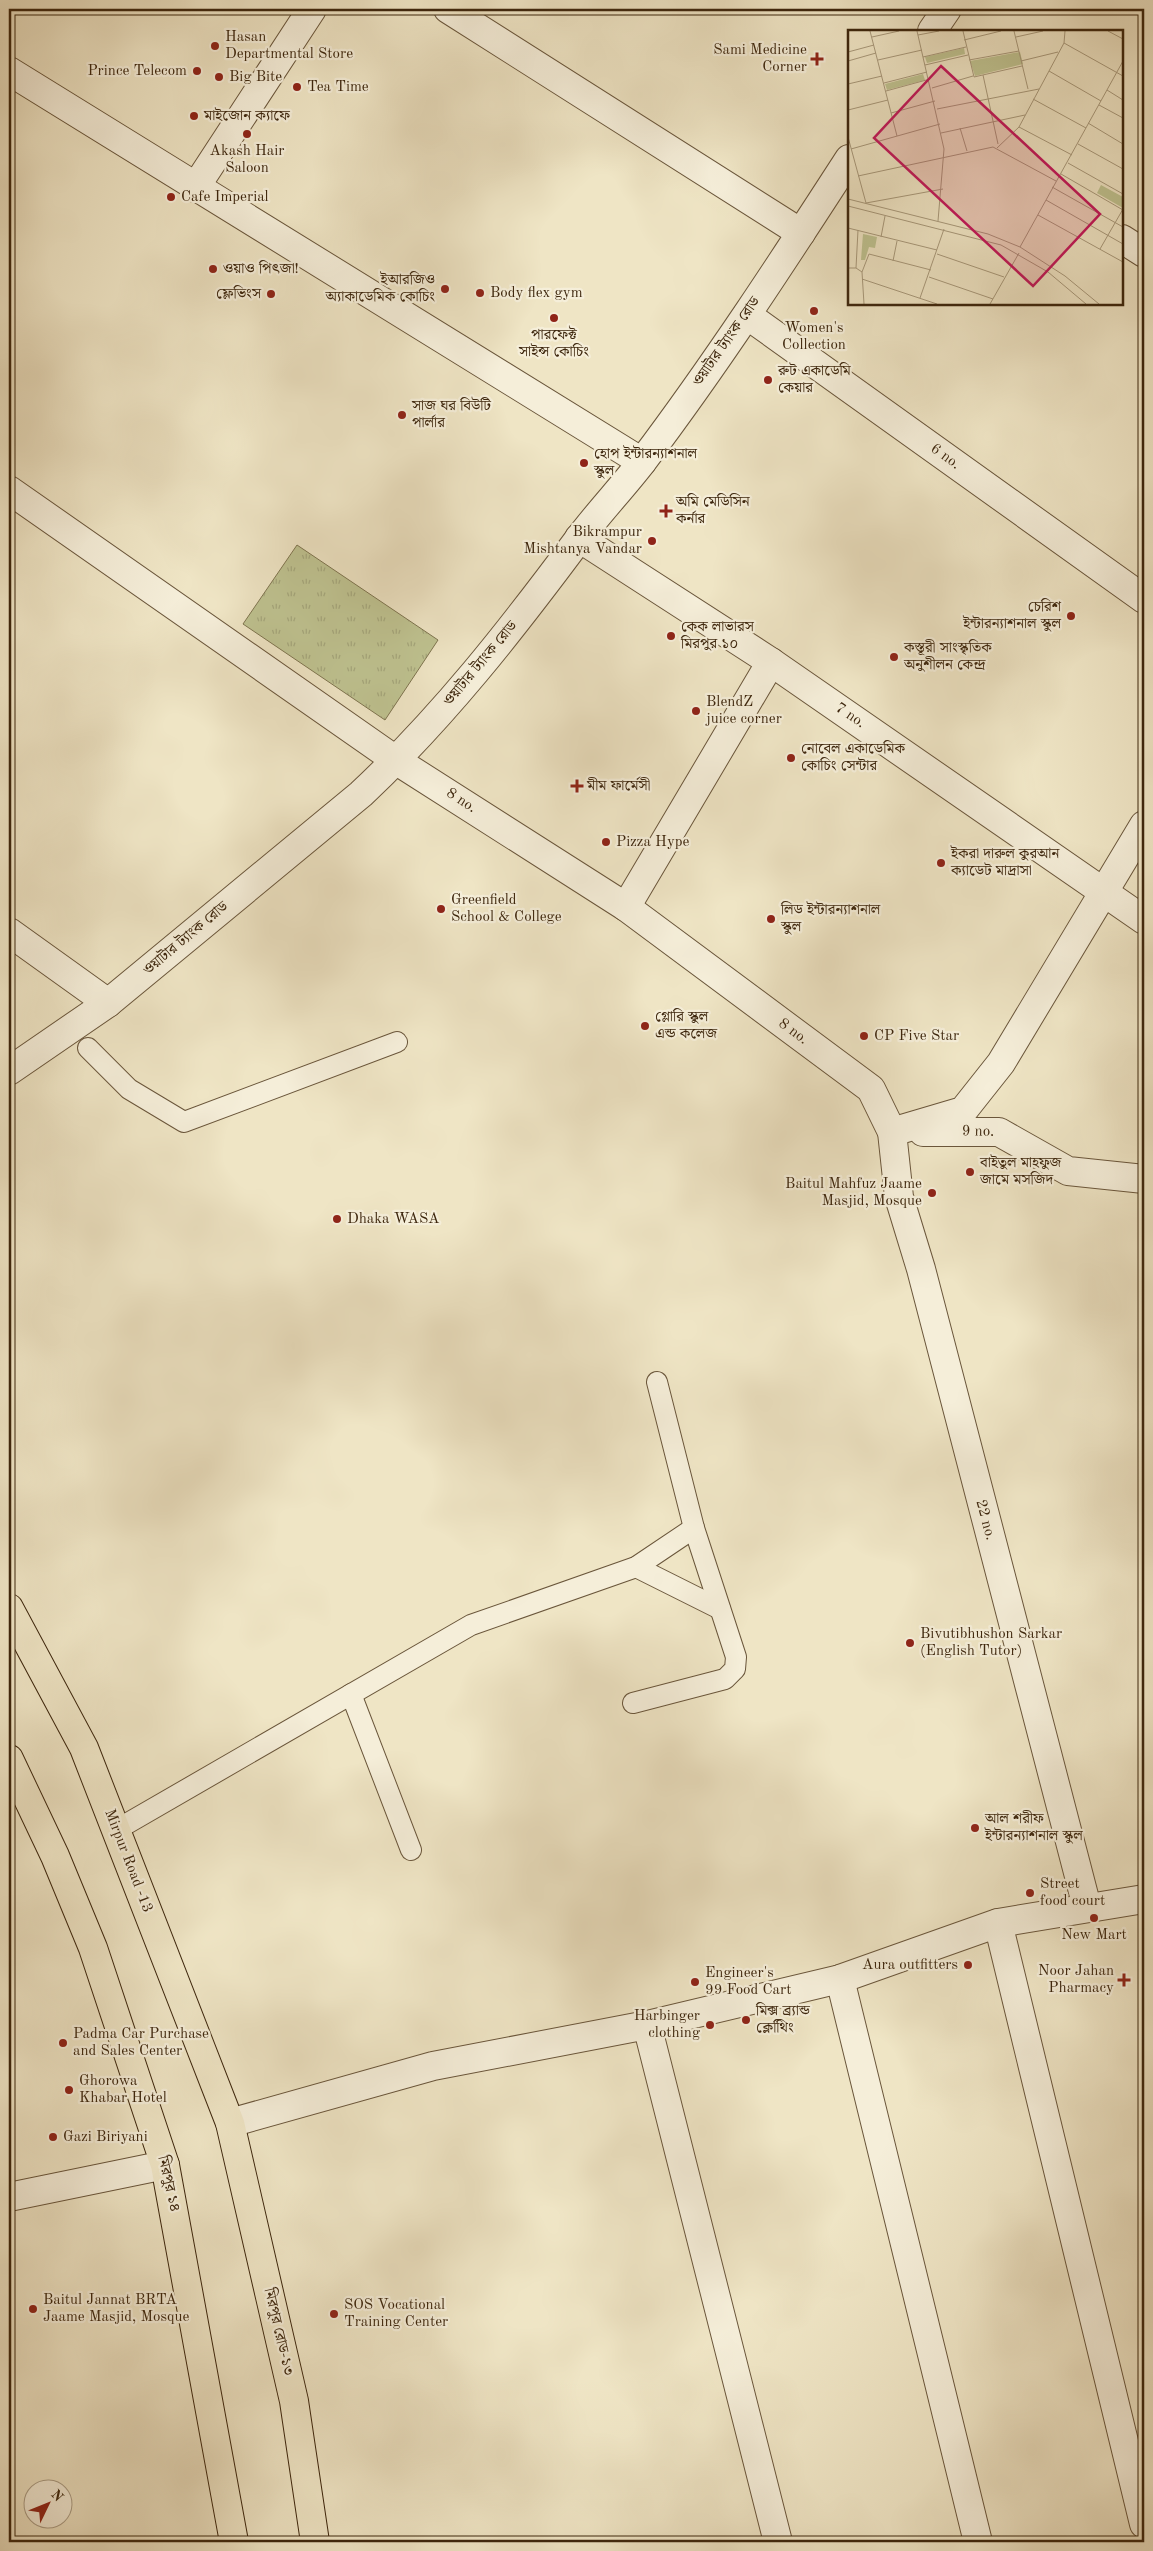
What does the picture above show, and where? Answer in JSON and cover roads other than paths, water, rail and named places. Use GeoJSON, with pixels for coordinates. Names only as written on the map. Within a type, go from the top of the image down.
{"type":"FeatureCollection","features":[{"type":"Feature","properties":{"kind":"main road","name":"Mirpur Road -13"},"geometry":{"type":"LineString","coordinates":[[9,1608],[84,1748],[230,2123]]}},
{"type":"Feature","properties":{"kind":"main road","name":"মিরপুর ১৪"},"geometry":{"type":"LineString","coordinates":[[9,1759],[55,1856],[93,1948],[165,2165],[234,2542]]}},
{"type":"Feature","properties":{"kind":"main road","name":"মিরপুর রোড-১৩"},"geometry":{"type":"LineString","coordinates":[[230,2123],[294,2401],[315,2542]]}},
{"type":"Feature","properties":{"kind":"street"},"geometry":{"type":"LineString","coordinates":[[195,188],[312,9]]}},
{"type":"Feature","properties":{"kind":"street"},"geometry":{"type":"LineString","coordinates":[[448,9],[801,234]]}},
{"type":"Feature","properties":{"kind":"street"},"geometry":{"type":"LineString","coordinates":[[9,72],[642,462]]}},
{"type":"Feature","properties":{"kind":"street","name":"ওয়াটার ট্যাংক রোড"},"geometry":{"type":"LineString","coordinates":[[9,1071],[108,1003],[361,794],[396,760],[463,687],[530,607],[579,538],[642,462],[747,314],[848,161]]}},
{"type":"Feature","properties":{"kind":"street"},"geometry":{"type":"LineString","coordinates":[[1123,241],[1144,253]]}},
{"type":"Feature","properties":{"kind":"street","name":"6 no."},"geometry":{"type":"LineString","coordinates":[[747,314],[1144,599]]}},
{"type":"Feature","properties":{"kind":"street","name":"8 no."},"geometry":{"type":"LineString","coordinates":[[9,490],[396,760],[626,907],[871,1089],[892,1132]]}},
{"type":"Feature","properties":{"kind":"street","name":"7 no."},"geometry":{"type":"LineString","coordinates":[[579,538],[772,662],[1103,890]]}},
{"type":"Feature","properties":{"kind":"street"},"geometry":{"type":"LineString","coordinates":[[626,907],[772,662]]}},
{"type":"Feature","properties":{"kind":"street"},"geometry":{"type":"LineString","coordinates":[[892,1132],[963,1111],[1001,1063],[1103,890],[1144,825]]}},
{"type":"Feature","properties":{"kind":"street"},"geometry":{"type":"LineString","coordinates":[[1103,890],[1144,920]]}},
{"type":"Feature","properties":{"kind":"street"},"geometry":{"type":"LineString","coordinates":[[9,932],[108,1003]]}},
{"type":"Feature","properties":{"kind":"street","name":"9 no."},"geometry":{"type":"LineString","coordinates":[[892,1132],[999,1132],[1068,1171],[1144,1179]]}},
{"type":"Feature","properties":{"kind":"street","name":"22 no."},"geometry":{"type":"LineString","coordinates":[[892,1132],[899,1197],[921,1269],[1087,1907]]}},
{"type":"Feature","properties":{"kind":"street"},"geometry":{"type":"LineString","coordinates":[[230,2123],[433,2066],[647,2025],[840,1979],[998,1923],[1144,1899]]}},
{"type":"Feature","properties":{"kind":"street"},"geometry":{"type":"LineString","coordinates":[[998,1923],[1144,2524]]}},
{"type":"Feature","properties":{"kind":"street"},"geometry":{"type":"LineString","coordinates":[[840,1979],[978,2542]]}},
{"type":"Feature","properties":{"kind":"street"},"geometry":{"type":"LineString","coordinates":[[647,2025],[778,2542]]}},
{"type":"Feature","properties":{"kind":"street"},"geometry":{"type":"LineString","coordinates":[[9,2197],[165,2165]]}},
{"type":"Feature","properties":{"kind":"lane"},"geometry":{"type":"LineString","coordinates":[[88,1048],[129,1089],[184,1122],[397,1042]]}},
{"type":"Feature","properties":{"kind":"lane"},"geometry":{"type":"LineString","coordinates":[[634,1703],[725,1679],[735,1669],[736,1657],[694,1528],[657,1382]]}},
{"type":"Feature","properties":{"kind":"lane"},"geometry":{"type":"LineString","coordinates":[[116,1830],[471,1625],[636,1566],[694,1528]]}},
{"type":"Feature","properties":{"kind":"lane"},"geometry":{"type":"LineString","coordinates":[[636,1566],[720,1608]]}},
{"type":"Feature","properties":{"kind":"lane"},"geometry":{"type":"LineString","coordinates":[[351,1694],[411,1850]]}},
{"type":"Feature","properties":{"kind":"place","name":"Hasan Departmental Store"},"geometry":{"type":"Point","coordinates":[215,46]}},
{"type":"Feature","properties":{"kind":"place","name":"Sami Medicine Corner"},"geometry":{"type":"Point","coordinates":[817,59]}},
{"type":"Feature","properties":{"kind":"place","name":"Prince Telecom"},"geometry":{"type":"Point","coordinates":[197,71]}},
{"type":"Feature","properties":{"kind":"place","name":"Big Bite"},"geometry":{"type":"Point","coordinates":[219,77]}},
{"type":"Feature","properties":{"kind":"place","name":"Tea Time"},"geometry":{"type":"Point","coordinates":[297,87]}},
{"type":"Feature","properties":{"kind":"place","name":"মাইজোন ক্যাফে"},"geometry":{"type":"Point","coordinates":[194,116]}},
{"type":"Feature","properties":{"kind":"place","name":"Akash Hair Saloon"},"geometry":{"type":"Point","coordinates":[247,134]}},
{"type":"Feature","properties":{"kind":"place","name":"Cafe Imperial"},"geometry":{"type":"Point","coordinates":[171,197]}},
{"type":"Feature","properties":{"kind":"place","name":"ওয়াও পিৎজা!"},"geometry":{"type":"Point","coordinates":[213,269]}},
{"type":"Feature","properties":{"kind":"place","name":"ইআরজিও অ্যাকাডেমিক কোচিং"},"geometry":{"type":"Point","coordinates":[445,289]}},
{"type":"Feature","properties":{"kind":"place","name":"Body flex gym"},"geometry":{"type":"Point","coordinates":[480,293]}},
{"type":"Feature","properties":{"kind":"place","name":"ফ্লেভিংস"},"geometry":{"type":"Point","coordinates":[271,294]}},
{"type":"Feature","properties":{"kind":"place","name":"Women's Collection"},"geometry":{"type":"Point","coordinates":[814,311]}},
{"type":"Feature","properties":{"kind":"place","name":"পারফেক্ট সাইন্স কোচিং"},"geometry":{"type":"Point","coordinates":[554,318]}},
{"type":"Feature","properties":{"kind":"place","name":"রুট একাডেমি কেয়ার"},"geometry":{"type":"Point","coordinates":[768,380]}},
{"type":"Feature","properties":{"kind":"place","name":"সাজ ঘর বিউটি পার্লার"},"geometry":{"type":"Point","coordinates":[402,415]}},
{"type":"Feature","properties":{"kind":"place","name":"হোপ ইন্টারন্যাশনাল স্কুল"},"geometry":{"type":"Point","coordinates":[584,463]}},
{"type":"Feature","properties":{"kind":"place","name":"অমি মেডিসিন কর্নার"},"geometry":{"type":"Point","coordinates":[666,511]}},
{"type":"Feature","properties":{"kind":"place","name":"Bikrampur Mishtanya Vandar"},"geometry":{"type":"Point","coordinates":[652,541]}},
{"type":"Feature","properties":{"kind":"place","name":"চেরিশ ইন্টারন্যাশনাল স্কুল"},"geometry":{"type":"Point","coordinates":[1071,616]}},
{"type":"Feature","properties":{"kind":"place","name":"কেক লাভারস মিরপুর ১০"},"geometry":{"type":"Point","coordinates":[671,636]}},
{"type":"Feature","properties":{"kind":"place","name":"কস্তূরী সাংস্কৃতিক অনুশীলন কেন্দ্র"},"geometry":{"type":"Point","coordinates":[894,657]}},
{"type":"Feature","properties":{"kind":"place","name":"BlendZ juice corner"},"geometry":{"type":"Point","coordinates":[696,711]}},
{"type":"Feature","properties":{"kind":"place","name":"নোবেল একাডেমিক কোচিং সেন্টার"},"geometry":{"type":"Point","coordinates":[791,758]}},
{"type":"Feature","properties":{"kind":"place","name":"মীম ফার্মেসী"},"geometry":{"type":"Point","coordinates":[577,786]}},
{"type":"Feature","properties":{"kind":"place","name":"Pizza Hype"},"geometry":{"type":"Point","coordinates":[606,842]}},
{"type":"Feature","properties":{"kind":"place","name":"ইকরা দারুল কুরআন ক্যাডেট মাদ্রাসা"},"geometry":{"type":"Point","coordinates":[941,863]}},
{"type":"Feature","properties":{"kind":"place","name":"Greenfield School & College"},"geometry":{"type":"Point","coordinates":[441,909]}},
{"type":"Feature","properties":{"kind":"place","name":"লিড ইন্টারন্যাশনাল স্কুল"},"geometry":{"type":"Point","coordinates":[771,919]}},
{"type":"Feature","properties":{"kind":"place","name":"গ্লোরি স্কুল এন্ড কলেজ"},"geometry":{"type":"Point","coordinates":[645,1026]}},
{"type":"Feature","properties":{"kind":"place","name":"CP Five Star"},"geometry":{"type":"Point","coordinates":[864,1036]}},
{"type":"Feature","properties":{"kind":"place","name":"বাইতুল মাহফুজ জামে মসজিদ"},"geometry":{"type":"Point","coordinates":[970,1172]}},
{"type":"Feature","properties":{"kind":"place","name":"Baitul Mahfuz Jaame Masjid, Mosque"},"geometry":{"type":"Point","coordinates":[932,1193]}},
{"type":"Feature","properties":{"kind":"place","name":"Dhaka WASA"},"geometry":{"type":"Point","coordinates":[337,1219]}},
{"type":"Feature","properties":{"kind":"place","name":"Bivutibhushon Sarkar (English Tutor)"},"geometry":{"type":"Point","coordinates":[910,1643]}},
{"type":"Feature","properties":{"kind":"place","name":"আল শরীফ ইন্টারন্যাশনাল স্কুল"},"geometry":{"type":"Point","coordinates":[975,1828]}},
{"type":"Feature","properties":{"kind":"place","name":"Street food court"},"geometry":{"type":"Point","coordinates":[1030,1893]}},
{"type":"Feature","properties":{"kind":"place","name":"New Mart"},"geometry":{"type":"Point","coordinates":[1094,1918]}},
{"type":"Feature","properties":{"kind":"place","name":"Aura outfitters"},"geometry":{"type":"Point","coordinates":[968,1965]}},
{"type":"Feature","properties":{"kind":"place","name":"Noor Jahan Pharmacy"},"geometry":{"type":"Point","coordinates":[1124,1980]}},
{"type":"Feature","properties":{"kind":"place","name":"Engineer's 99 Food Cart"},"geometry":{"type":"Point","coordinates":[695,1982]}},
{"type":"Feature","properties":{"kind":"place","name":"মিক্স ব্র্যান্ড ক্লেথিিং"},"geometry":{"type":"Point","coordinates":[746,2020]}},
{"type":"Feature","properties":{"kind":"place","name":"Harbinger clothing"},"geometry":{"type":"Point","coordinates":[710,2025]}},
{"type":"Feature","properties":{"kind":"place","name":"Padma Car Purchase and Sales Center"},"geometry":{"type":"Point","coordinates":[63,2043]}},
{"type":"Feature","properties":{"kind":"place","name":"Ghorowa Khabar Hotel"},"geometry":{"type":"Point","coordinates":[69,2090]}},
{"type":"Feature","properties":{"kind":"place","name":"Gazi Biriyani"},"geometry":{"type":"Point","coordinates":[53,2137]}},
{"type":"Feature","properties":{"kind":"place","name":"Baitul Jannat BRTA Jaame Masjid, Mosque"},"geometry":{"type":"Point","coordinates":[33,2309]}},
{"type":"Feature","properties":{"kind":"place","name":"SOS Vocational Training Center"},"geometry":{"type":"Point","coordinates":[334,2314]}}]}
